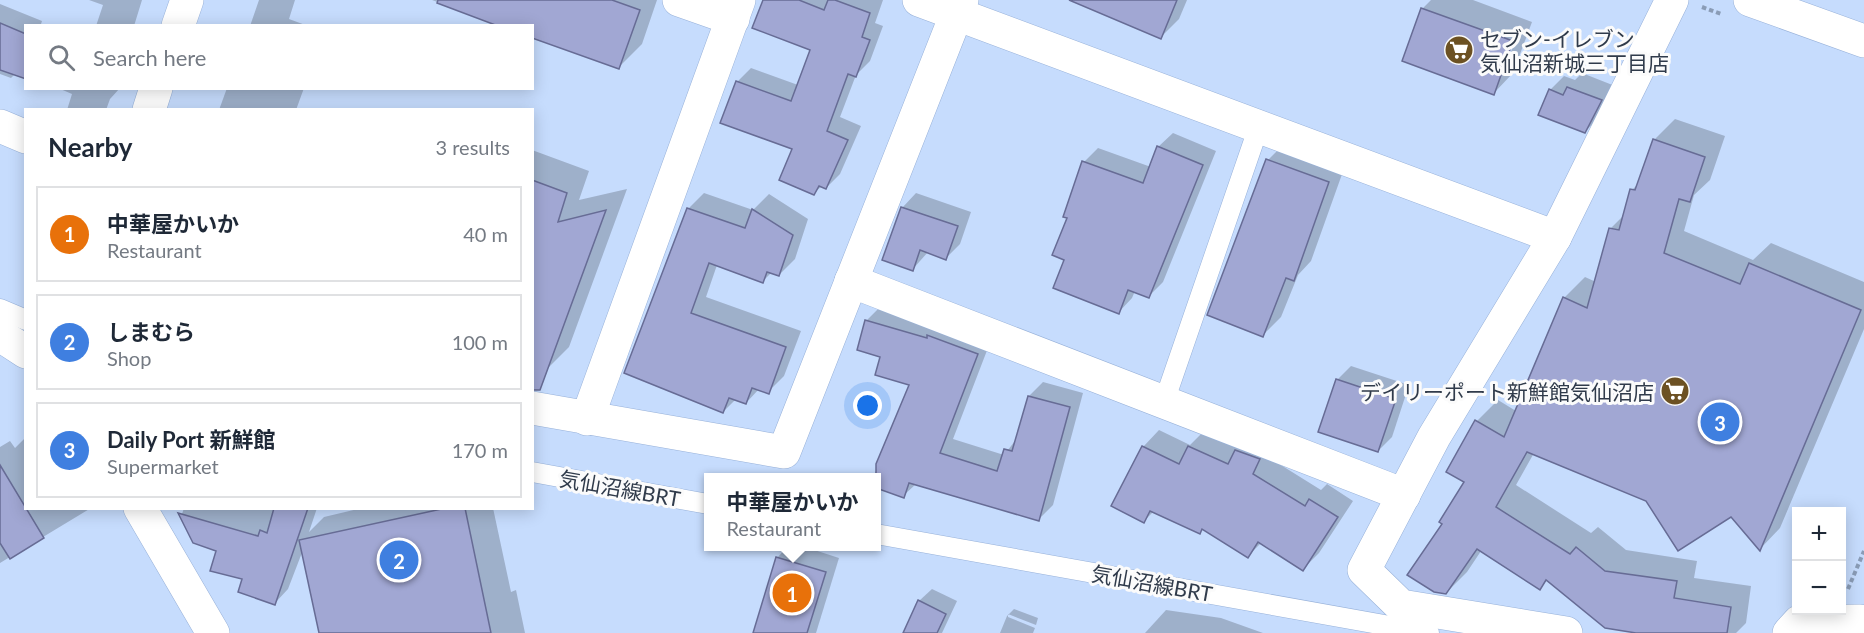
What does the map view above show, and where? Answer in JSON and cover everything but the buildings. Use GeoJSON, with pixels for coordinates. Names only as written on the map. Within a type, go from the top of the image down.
{"type":"FeatureCollection","features":[{"type":"Feature","properties":{"kind":"street"},"geometry":{"type":"LineString","coordinates":[[179,24],[187,0]]}},
{"type":"Feature","properties":{"kind":"street"},"geometry":{"type":"LineString","coordinates":[[587,419],[736,9],[679,0]]}},
{"type":"Feature","properties":{"kind":"street"},"geometry":{"type":"LineString","coordinates":[[919,0],[960,6],[1259,126],[1555,237]]}},
{"type":"Feature","properties":{"kind":"street"},"geometry":{"type":"LineString","coordinates":[[1566,633],[1401,606],[1364,570],[1434,437],[1555,237],[1672,0]]}},
{"type":"Feature","properties":{"kind":"street"},"geometry":{"type":"LineString","coordinates":[[1750,0],[1864,41]]}},
{"type":"Feature","properties":{"kind":"street"},"geometry":{"type":"LineString","coordinates":[[534,408],[784,452],[960,6]]}},
{"type":"Feature","properties":{"kind":"street"},"geometry":{"type":"LineString","coordinates":[[150,108],[155,90]]}},
{"type":"Feature","properties":{"kind":"street"},"geometry":{"type":"LineString","coordinates":[[0,126],[24,136]]}},
{"type":"Feature","properties":{"kind":"street"},"geometry":{"type":"LineString","coordinates":[[851,282],[1404,495]]}},
{"type":"Feature","properties":{"kind":"street"},"geometry":{"type":"LineString","coordinates":[[0,335],[24,351]]}},
{"type":"Feature","properties":{"kind":"street"},"geometry":{"type":"LineString","coordinates":[[141,510],[213,633]]}},
{"type":"Feature","properties":{"kind":"street"},"geometry":{"type":"LineString","coordinates":[[1789,633],[1799,622],[1856,614]]}},
{"type":"Feature","properties":{"kind":"lane"},"geometry":{"type":"LineString","coordinates":[[1164,402],[1259,126]]}},
{"type":"Feature","properties":{"kind":"lane"},"geometry":{"type":"LineString","coordinates":[[0,309],[24,319]]}},
{"type":"Feature","properties":{"kind":"lane","name":"気仙沼線BRT"},"geometry":{"type":"LineString","coordinates":[[534,472],[704,503]]}},
{"type":"Feature","properties":{"kind":"lane","name":"気仙沼線BRT"},"geometry":{"type":"LineString","coordinates":[[881,535],[1429,633]]}},
{"type":"Feature","properties":{"kind":"path"},"geometry":{"type":"LineString","coordinates":[[1856,614],[1864,551]]}},
{"type":"Feature","properties":{"kind":"place","name":"セブン-イレブン 気仙沼新城三丁目店"},"geometry":{"type":"Point","coordinates":[1459,50]}},
{"type":"Feature","properties":{"kind":"place","name":"デイリーポート新鮮館気仙沼店"},"geometry":{"type":"Point","coordinates":[1675,391]}},
{"type":"Feature","properties":{"kind":"place","name":"Daily Port 新鮮館"},"geometry":{"type":"Point","coordinates":[1720,422]}},
{"type":"Feature","properties":{"kind":"place","name":"しまむら"},"geometry":{"type":"Point","coordinates":[399,560]}},
{"type":"Feature","properties":{"kind":"place","name":"中華屋かいか"},"geometry":{"type":"Point","coordinates":[792,593]}}]}
